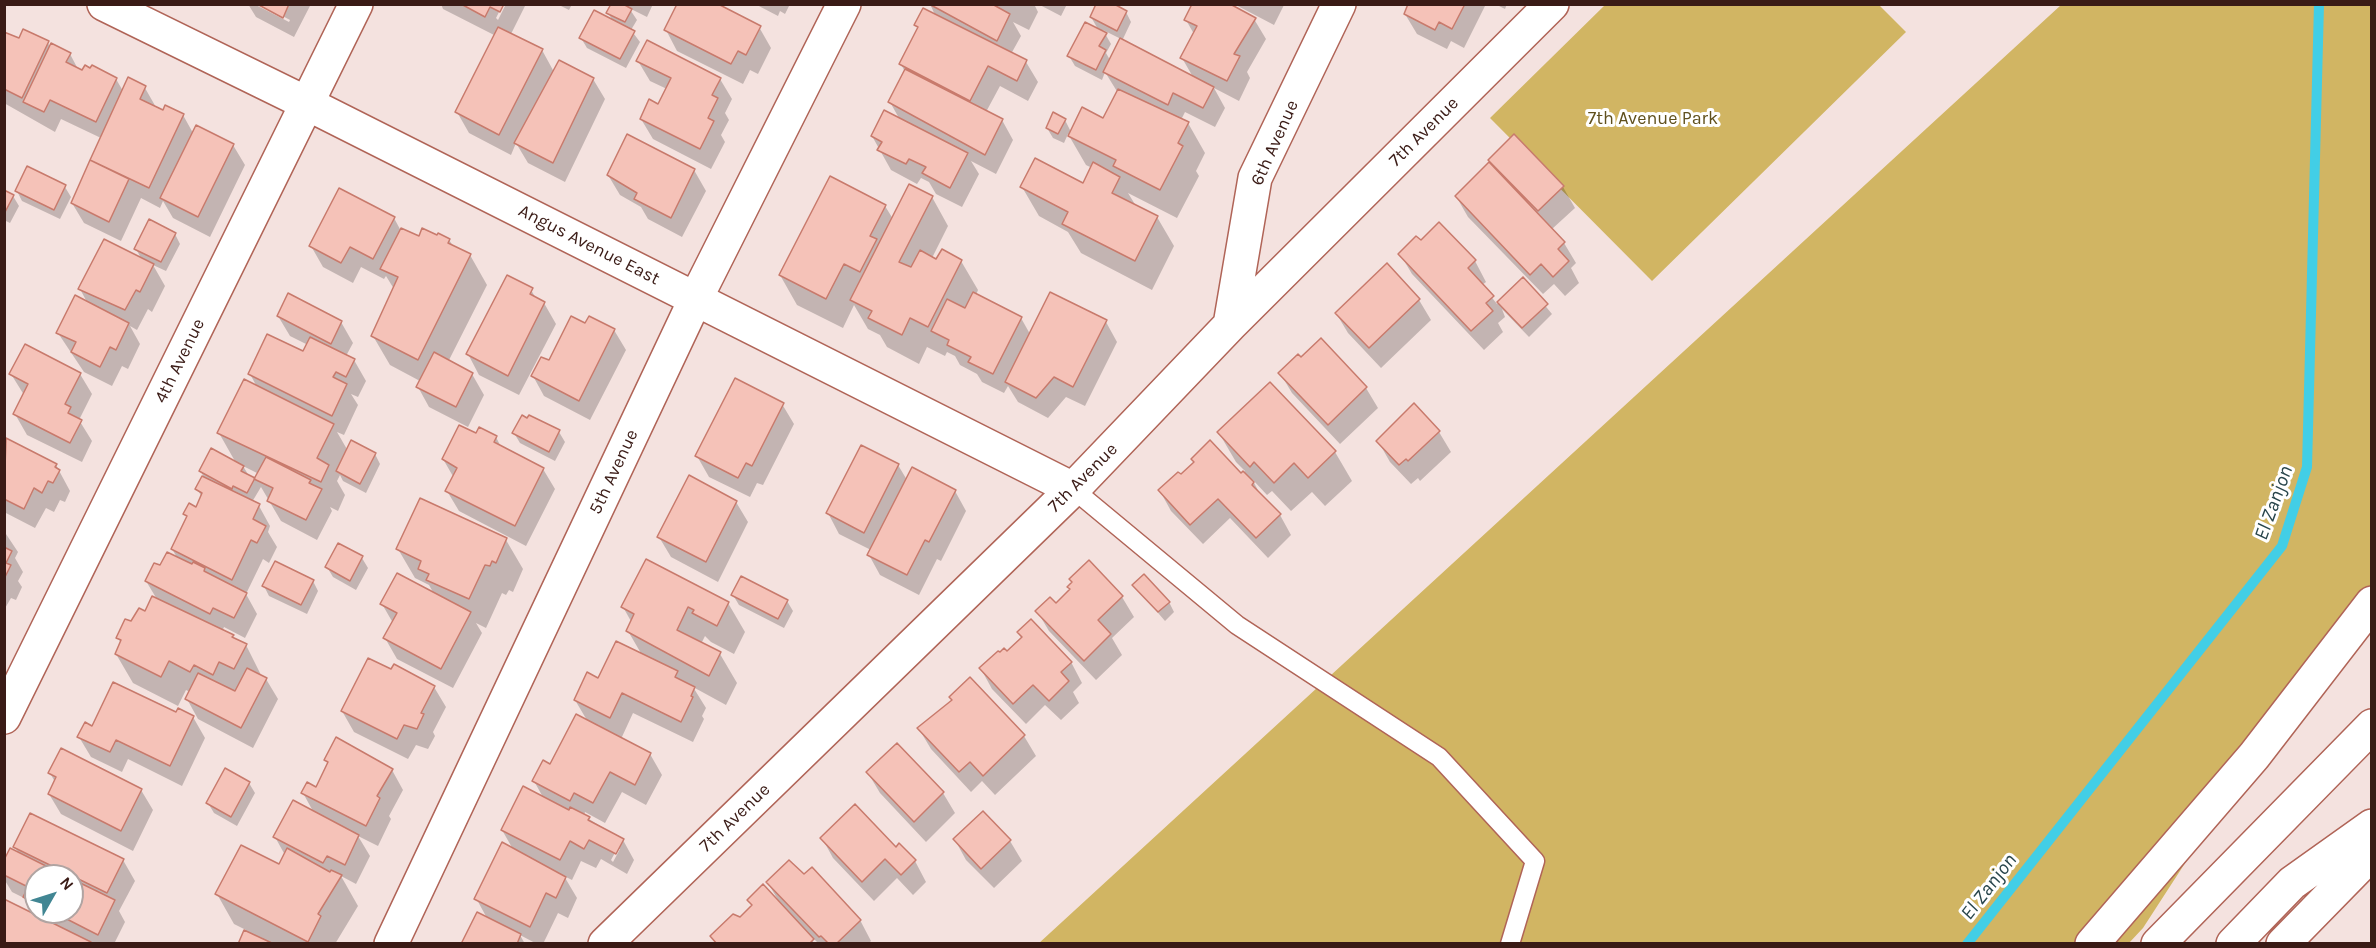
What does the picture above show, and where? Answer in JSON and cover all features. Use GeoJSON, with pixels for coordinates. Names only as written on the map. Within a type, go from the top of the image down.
{"type":"FeatureCollection","features":[{"type":"Feature","properties":{"kind":"main road","name":"Angus Avenue East"},"geometry":{"type":"LineString","coordinates":[[104,4],[696,298],[1073,489]]}},
{"type":"Feature","properties":{"kind":"main road","name":"4th Avenue"},"geometry":{"type":"LineString","coordinates":[[4,717],[356,4]]}},
{"type":"Feature","properties":{"kind":"main road","name":"5th Avenue"},"geometry":{"type":"LineString","coordinates":[[391,944],[696,298],[844,4]]}},
{"type":"Feature","properties":{"kind":"main road","name":"6th Avenue"},"geometry":{"type":"LineString","coordinates":[[1230,325],[1255,178],[1339,4]]}},
{"type":"Feature","properties":{"kind":"main road","name":"7th Avenue"},"geometry":{"type":"LineString","coordinates":[[605,944],[1073,489],[1230,325],[1552,4]]}},
{"type":"Feature","properties":{"kind":"main road"},"geometry":{"type":"LineString","coordinates":[[2091,944],[2254,756],[2372,603]]}},
{"type":"Feature","properties":{"kind":"main road"},"geometry":{"type":"LineString","coordinates":[[2158,944],[2372,726]]}},
{"type":"Feature","properties":{"kind":"main road"},"geometry":{"type":"LineString","coordinates":[[2233,944],[2292,883],[2372,826]]}},
{"type":"Feature","properties":{"kind":"main road"},"geometry":{"type":"LineString","coordinates":[[2283,944],[2372,854]]}},
{"type":"Feature","properties":{"kind":"lane"},"geometry":{"type":"LineString","coordinates":[[1073,489],[1237,625],[1439,757],[1535,861],[1510,944]]}},
{"type":"Feature","properties":{"kind":"green space","name":"7th Avenue Park"},"geometry":{"type":"Polygon","coordinates":[[[1605,5],[1879,5],[1906,32],[1652,281],[1490,118],[1605,5]]]}},
{"type":"Feature","properties":{"kind":"green space"},"geometry":{"type":"Polygon","coordinates":[[[2061,5],[2371,5],[2371,615],[2272,729],[2143,928],[2129,943],[1038,944],[2061,5]]]}},
{"type":"Feature","properties":{"kind":"building"},"geometry":{"type":"Polygon","coordinates":[[[257,4],[289,4],[283,18],[257,4]]]}},
{"type":"Feature","properties":{"kind":"building"},"geometry":{"type":"Polygon","coordinates":[[[461,4],[504,4],[500,12],[490,7],[485,17],[461,4]]]}},
{"type":"Feature","properties":{"kind":"building"},"geometry":{"type":"Polygon","coordinates":[[[611,4],[623,4],[632,9],[625,22],[606,13],[611,4]]]}},
{"type":"Feature","properties":{"kind":"building"},"geometry":{"type":"Polygon","coordinates":[[[677,4],[718,4],[761,26],[746,55],[738,51],[731,64],[664,30],[677,4]]]}},
{"type":"Feature","properties":{"kind":"building"},"geometry":{"type":"Polygon","coordinates":[[[929,4],[992,4],[1010,14],[997,41],[929,4]]]}},
{"type":"Feature","properties":{"kind":"building"},"geometry":{"type":"Polygon","coordinates":[[[1096,4],[1114,4],[1127,11],[1117,31],[1090,17],[1096,4]]]}},
{"type":"Feature","properties":{"kind":"building"},"geometry":{"type":"Polygon","coordinates":[[[1192,4],[1230,4],[1256,18],[1234,54],[1240,56],[1227,81],[1180,58],[1197,26],[1184,20],[1192,4]]]}},
{"type":"Feature","properties":{"kind":"building"},"geometry":{"type":"Polygon","coordinates":[[[1408,4],[1465,4],[1452,29],[1439,22],[1435,30],[1404,14],[1408,4]]]}},
{"type":"Feature","properties":{"kind":"building"},"geometry":{"type":"Polygon","coordinates":[[[923,8],[1027,60],[1017,81],[988,66],[970,101],[899,64],[918,27],[914,25],[923,8]]]}},
{"type":"Feature","properties":{"kind":"building"},"geometry":{"type":"Polygon","coordinates":[[[594,10],[635,31],[620,59],[579,38],[594,10]]]}},
{"type":"Feature","properties":{"kind":"building"},"geometry":{"type":"Polygon","coordinates":[[[1085,22],[1107,33],[1099,46],[1106,50],[1096,70],[1067,56],[1085,22]]]}},
{"type":"Feature","properties":{"kind":"building"},"geometry":{"type":"Polygon","coordinates":[[[498,27],[543,49],[499,135],[455,112],[498,27]]]}},
{"type":"Feature","properties":{"kind":"building"},"geometry":{"type":"Polygon","coordinates":[[[23,29],[49,41],[22,98],[4,89],[4,32],[19,38],[23,29]]]}},
{"type":"Feature","properties":{"kind":"building"},"geometry":{"type":"Polygon","coordinates":[[[1120,38],[1214,87],[1203,108],[1173,93],[1168,105],[1103,72],[1120,38]]]}},
{"type":"Feature","properties":{"kind":"building"},"geometry":{"type":"Polygon","coordinates":[[[647,40],[721,78],[712,95],[718,98],[708,118],[714,121],[700,149],[640,119],[649,99],[658,104],[671,78],[636,61],[647,40]]]}},
{"type":"Feature","properties":{"kind":"building"},"geometry":{"type":"Polygon","coordinates":[[[51,43],[71,53],[66,62],[82,70],[85,65],[90,68],[92,65],[117,78],[96,122],[50,100],[44,112],[23,102],[51,43]]]}},
{"type":"Feature","properties":{"kind":"building"},"geometry":{"type":"Polygon","coordinates":[[[559,60],[594,78],[553,163],[514,143],[559,60]]]}},
{"type":"Feature","properties":{"kind":"building"},"geometry":{"type":"Polygon","coordinates":[[[905,69],[1003,119],[985,155],[888,102],[905,69]]]}},
{"type":"Feature","properties":{"kind":"building"},"geometry":{"type":"Polygon","coordinates":[[[128,77],[146,86],[140,99],[163,110],[165,105],[184,114],[149,188],[90,160],[128,77]]]}},
{"type":"Feature","properties":{"kind":"building"},"geometry":{"type":"Polygon","coordinates":[[[1118,89],[1189,122],[1178,143],[1183,146],[1160,190],[1113,166],[1116,160],[1068,136],[1082,107],[1103,118],[1118,89]]]}},
{"type":"Feature","properties":{"kind":"building"},"geometry":{"type":"Polygon","coordinates":[[[884,110],[968,153],[950,188],[922,173],[926,167],[909,159],[906,164],[877,150],[882,142],[871,136],[884,110]]]}},
{"type":"Feature","properties":{"kind":"building"},"geometry":{"type":"Polygon","coordinates":[[[1053,112],[1066,119],[1058,134],[1046,128],[1053,112]]]}},
{"type":"Feature","properties":{"kind":"building"},"geometry":{"type":"Polygon","coordinates":[[[196,125],[234,144],[198,217],[160,198],[196,125]]]}},
{"type":"Feature","properties":{"kind":"building"},"geometry":{"type":"Polygon","coordinates":[[[627,134],[695,169],[671,218],[634,199],[637,193],[607,175],[627,134]]]}},
{"type":"Feature","properties":{"kind":"building"},"geometry":{"type":"Polygon","coordinates":[[[1514,134],[1564,186],[1538,211],[1488,160],[1514,134]]]}},
{"type":"Feature","properties":{"kind":"building"},"geometry":{"type":"Polygon","coordinates":[[[1035,158],[1083,183],[1093,162],[1120,177],[1112,193],[1158,216],[1135,261],[1062,224],[1068,212],[1020,187],[1035,158]]]}},
{"type":"Feature","properties":{"kind":"building"},"geometry":{"type":"Polygon","coordinates":[[[90,160],[129,179],[109,222],[71,203],[90,160]]]}},
{"type":"Feature","properties":{"kind":"building"},"geometry":{"type":"Polygon","coordinates":[[[1489,162],[1565,242],[1558,249],[1569,261],[1553,277],[1541,264],[1530,275],[1455,196],[1489,162]]]}},
{"type":"Feature","properties":{"kind":"building"},"geometry":{"type":"Polygon","coordinates":[[[27,166],[66,185],[54,210],[15,191],[27,166]]]}},
{"type":"Feature","properties":{"kind":"building"},"geometry":{"type":"Polygon","coordinates":[[[830,176],[886,205],[870,236],[877,239],[860,272],[844,264],[826,299],[779,275],[830,176]]]}},
{"type":"Feature","properties":{"kind":"building"},"geometry":{"type":"Polygon","coordinates":[[[909,184],[933,196],[899,262],[911,267],[920,250],[936,259],[942,249],[962,260],[928,327],[910,318],[902,335],[868,318],[872,311],[850,300],[909,184]]]}},
{"type":"Feature","properties":{"kind":"building"},"geometry":{"type":"Polygon","coordinates":[[[339,188],[395,217],[373,259],[350,247],[341,263],[309,246],[339,188]]]}},
{"type":"Feature","properties":{"kind":"building"},"geometry":{"type":"Polygon","coordinates":[[[4,190],[14,195],[4,214],[4,190]]]}},
{"type":"Feature","properties":{"kind":"building"},"geometry":{"type":"Polygon","coordinates":[[[149,219],[176,233],[161,262],[134,249],[149,219]]]}},
{"type":"Feature","properties":{"kind":"building"},"geometry":{"type":"Polygon","coordinates":[[[1439,222],[1476,260],[1468,268],[1494,296],[1486,303],[1493,311],[1471,331],[1398,254],[1416,236],[1421,240],[1439,222]]]}},
{"type":"Feature","properties":{"kind":"building"},"geometry":{"type":"Polygon","coordinates":[[[401,228],[419,236],[422,228],[437,235],[438,233],[450,239],[448,243],[471,254],[418,360],[371,336],[398,277],[380,269],[401,228]]]}},
{"type":"Feature","properties":{"kind":"building"},"geometry":{"type":"Polygon","coordinates":[[[104,239],[154,264],[140,292],[136,290],[125,310],[78,289],[104,239]]]}},
{"type":"Feature","properties":{"kind":"building"},"geometry":{"type":"Polygon","coordinates":[[[1387,263],[1420,299],[1369,348],[1335,313],[1387,263]]]}},
{"type":"Feature","properties":{"kind":"building"},"geometry":{"type":"Polygon","coordinates":[[[507,275],[533,288],[530,294],[545,302],[508,376],[466,354],[507,275]]]}},
{"type":"Feature","properties":{"kind":"building"},"geometry":{"type":"Polygon","coordinates":[[[1523,277],[1548,304],[1522,328],[1497,302],[1523,277]]]}},
{"type":"Feature","properties":{"kind":"building"},"geometry":{"type":"Polygon","coordinates":[[[973,292],[1022,317],[993,374],[968,362],[971,357],[947,345],[949,340],[931,331],[947,299],[965,308],[973,292]]]}},
{"type":"Feature","properties":{"kind":"building"},"geometry":{"type":"Polygon","coordinates":[[[1050,292],[1107,320],[1073,387],[1054,377],[1036,398],[1005,382],[1050,292]]]}},
{"type":"Feature","properties":{"kind":"building"},"geometry":{"type":"Polygon","coordinates":[[[288,293],[342,321],[331,344],[277,316],[288,293]]]}},
{"type":"Feature","properties":{"kind":"building"},"geometry":{"type":"Polygon","coordinates":[[[75,295],[129,323],[116,350],[110,347],[100,367],[71,352],[76,342],[56,333],[75,295]]]}},
{"type":"Feature","properties":{"kind":"building"},"geometry":{"type":"Polygon","coordinates":[[[571,316],[585,323],[589,316],[615,329],[579,401],[531,376],[541,357],[549,360],[571,316]]]}},
{"type":"Feature","properties":{"kind":"building"},"geometry":{"type":"Polygon","coordinates":[[[267,334],[303,351],[310,337],[355,359],[346,377],[336,372],[333,377],[347,384],[332,416],[248,374],[267,334]]]}},
{"type":"Feature","properties":{"kind":"building"},"geometry":{"type":"Polygon","coordinates":[[[1321,338],[1367,387],[1328,425],[1278,373],[1298,354],[1301,357],[1321,338]]]}},
{"type":"Feature","properties":{"kind":"building"},"geometry":{"type":"Polygon","coordinates":[[[25,344],[81,373],[65,404],[71,407],[68,413],[82,420],[70,443],[13,414],[28,384],[9,374],[25,344]]]}},
{"type":"Feature","properties":{"kind":"building"},"geometry":{"type":"Polygon","coordinates":[[[434,352],[473,373],[456,407],[416,387],[434,352]]]}},
{"type":"Feature","properties":{"kind":"building"},"geometry":{"type":"Polygon","coordinates":[[[735,378],[784,403],[752,466],[746,463],[738,478],[695,456],[735,378]]]}},
{"type":"Feature","properties":{"kind":"building"},"geometry":{"type":"Polygon","coordinates":[[[244,379],[334,424],[317,458],[329,465],[321,482],[217,433],[244,379]]]}},
{"type":"Feature","properties":{"kind":"building"},"geometry":{"type":"Polygon","coordinates":[[[1270,382],[1336,451],[1308,478],[1294,463],[1274,483],[1254,462],[1250,467],[1217,432],[1270,382]]]}},
{"type":"Feature","properties":{"kind":"building"},"geometry":{"type":"Polygon","coordinates":[[[1414,403],[1440,431],[1408,461],[1406,459],[1399,465],[1376,441],[1414,403]]]}},
{"type":"Feature","properties":{"kind":"building"},"geometry":{"type":"Polygon","coordinates":[[[522,415],[527,418],[529,415],[560,430],[549,452],[512,433],[522,415]]]}},
{"type":"Feature","properties":{"kind":"building"},"geometry":{"type":"Polygon","coordinates":[[[459,425],[476,433],[479,427],[497,436],[494,442],[544,468],[515,526],[445,491],[457,468],[442,459],[459,425]]]}},
{"type":"Feature","properties":{"kind":"building"},"geometry":{"type":"Polygon","coordinates":[[[6,438],[57,464],[55,467],[60,470],[53,483],[48,481],[42,493],[34,488],[24,509],[4,499],[6,438]]]}},
{"type":"Feature","properties":{"kind":"building"},"geometry":{"type":"Polygon","coordinates":[[[351,440],[376,453],[360,484],[336,471],[351,440]]]}},
{"type":"Feature","properties":{"kind":"building"},"geometry":{"type":"Polygon","coordinates":[[[1210,440],[1241,473],[1243,471],[1254,482],[1252,485],[1281,514],[1256,538],[1218,499],[1190,525],[1158,490],[1178,472],[1181,474],[1194,462],[1191,459],[1210,440]]]}},
{"type":"Feature","properties":{"kind":"building"},"geometry":{"type":"Polygon","coordinates":[[[861,445],[899,464],[864,533],[826,513],[861,445]]]}},
{"type":"Feature","properties":{"kind":"building"},"geometry":{"type":"Polygon","coordinates":[[[211,448],[244,466],[241,471],[255,478],[247,493],[233,486],[232,489],[199,471],[211,448]]]}},
{"type":"Feature","properties":{"kind":"building"},"geometry":{"type":"Polygon","coordinates":[[[266,457],[311,480],[309,483],[322,489],[306,520],[267,501],[273,488],[254,479],[266,457]]]}},
{"type":"Feature","properties":{"kind":"building"},"geometry":{"type":"Polygon","coordinates":[[[912,467],[956,490],[929,542],[925,540],[907,575],[867,555],[912,467]]]}},
{"type":"Feature","properties":{"kind":"building"},"geometry":{"type":"Polygon","coordinates":[[[689,475],[737,501],[706,562],[657,537],[689,475]]]}},
{"type":"Feature","properties":{"kind":"building"},"geometry":{"type":"Polygon","coordinates":[[[202,476],[260,504],[253,519],[266,526],[257,543],[251,540],[232,580],[171,549],[187,516],[183,514],[189,503],[196,507],[202,493],[195,489],[202,476]]]}},
{"type":"Feature","properties":{"kind":"building"},"geometry":{"type":"Polygon","coordinates":[[[420,498],[507,538],[496,563],[492,561],[490,566],[485,565],[469,599],[426,580],[429,574],[418,569],[421,561],[396,549],[420,498]]]}},
{"type":"Feature","properties":{"kind":"building"},"geometry":{"type":"Polygon","coordinates":[[[338,543],[363,556],[350,581],[325,567],[338,543]]]}},
{"type":"Feature","properties":{"kind":"building"},"geometry":{"type":"Polygon","coordinates":[[[4,547],[12,551],[6,563],[11,565],[4,579],[4,547]]]}},
{"type":"Feature","properties":{"kind":"building"},"geometry":{"type":"Polygon","coordinates":[[[167,552],[205,568],[204,571],[247,593],[234,618],[213,608],[210,614],[145,581],[154,563],[160,565],[167,552]]]}},
{"type":"Feature","properties":{"kind":"building"},"geometry":{"type":"Polygon","coordinates":[[[646,559],[729,602],[717,626],[692,613],[694,610],[688,607],[677,630],[721,652],[709,676],[626,631],[634,614],[621,607],[646,559]]]}},
{"type":"Feature","properties":{"kind":"building"},"geometry":{"type":"Polygon","coordinates":[[[1089,560],[1123,596],[1098,620],[1111,634],[1084,661],[1035,611],[1050,597],[1056,603],[1070,589],[1067,587],[1072,582],[1069,579],[1089,560]]]}},
{"type":"Feature","properties":{"kind":"building"},"geometry":{"type":"Polygon","coordinates":[[[275,561],[314,580],[301,605],[262,586],[275,561]]]}},
{"type":"Feature","properties":{"kind":"building"},"geometry":{"type":"Polygon","coordinates":[[[397,573],[471,612],[441,669],[383,638],[397,613],[380,604],[397,573]]]}},
{"type":"Feature","properties":{"kind":"building"},"geometry":{"type":"Polygon","coordinates":[[[1144,574],[1170,602],[1158,612],[1132,585],[1144,574]]]}},
{"type":"Feature","properties":{"kind":"building"},"geometry":{"type":"Polygon","coordinates":[[[741,576],[788,600],[778,619],[731,595],[741,576]]]}},
{"type":"Feature","properties":{"kind":"building"},"geometry":{"type":"Polygon","coordinates":[[[152,596],[234,635],[232,637],[247,644],[234,669],[219,662],[213,675],[194,665],[190,672],[169,661],[161,677],[115,654],[121,640],[116,638],[125,619],[131,621],[139,608],[145,611],[152,596]]]}},
{"type":"Feature","properties":{"kind":"building"},"geometry":{"type":"Polygon","coordinates":[[[1031,619],[1072,662],[1061,672],[1069,681],[1049,701],[1033,685],[1013,704],[979,668],[998,651],[1004,648],[1007,651],[1022,637],[1017,632],[1031,619]]]}},
{"type":"Feature","properties":{"kind":"building"},"geometry":{"type":"Polygon","coordinates":[[[616,641],[678,671],[675,677],[695,687],[691,696],[693,697],[681,722],[622,693],[610,718],[574,700],[587,672],[598,678],[616,641]]]}},
{"type":"Feature","properties":{"kind":"building"},"geometry":{"type":"Polygon","coordinates":[[[368,658],[391,669],[394,664],[435,686],[421,713],[424,714],[417,729],[404,725],[397,739],[341,711],[368,658]]]}},
{"type":"Feature","properties":{"kind":"building"},"geometry":{"type":"Polygon","coordinates":[[[247,668],[267,678],[241,728],[185,699],[198,673],[235,691],[247,668]]]}},
{"type":"Feature","properties":{"kind":"building"},"geometry":{"type":"Polygon","coordinates":[[[970,677],[1025,735],[983,776],[970,762],[959,772],[917,728],[952,700],[949,697],[970,677]]]}},
{"type":"Feature","properties":{"kind":"building"},"geometry":{"type":"Polygon","coordinates":[[[113,682],[176,712],[178,708],[194,716],[170,766],[116,740],[110,752],[77,737],[85,722],[92,726],[113,682]]]}},
{"type":"Feature","properties":{"kind":"building"},"geometry":{"type":"Polygon","coordinates":[[[576,714],[651,753],[635,785],[610,772],[593,803],[574,793],[570,801],[532,781],[543,760],[550,764],[576,714]]]}},
{"type":"Feature","properties":{"kind":"building"},"geometry":{"type":"Polygon","coordinates":[[[336,737],[393,769],[377,796],[380,798],[366,826],[301,793],[307,782],[316,787],[328,762],[324,760],[336,737]]]}},
{"type":"Feature","properties":{"kind":"building"},"geometry":{"type":"Polygon","coordinates":[[[897,743],[944,792],[914,822],[866,772],[897,743]]]}},
{"type":"Feature","properties":{"kind":"building"},"geometry":{"type":"Polygon","coordinates":[[[61,748],[142,789],[121,831],[48,794],[56,777],[48,773],[61,748]]]}},
{"type":"Feature","properties":{"kind":"building"},"geometry":{"type":"Polygon","coordinates":[[[225,768],[250,782],[231,817],[206,803],[225,768]]]}},
{"type":"Feature","properties":{"kind":"building"},"geometry":{"type":"Polygon","coordinates":[[[523,786],[569,810],[570,807],[590,817],[588,820],[624,839],[616,854],[589,840],[584,849],[570,841],[560,860],[501,830],[523,786]]]}},
{"type":"Feature","properties":{"kind":"building"},"geometry":{"type":"Polygon","coordinates":[[[293,800],[359,835],[345,865],[327,856],[323,863],[273,837],[293,800]]]}},
{"type":"Feature","properties":{"kind":"building"},"geometry":{"type":"Polygon","coordinates":[[[855,804],[896,847],[899,843],[916,860],[901,875],[885,859],[862,882],[820,838],[855,804]]]}},
{"type":"Feature","properties":{"kind":"building"},"geometry":{"type":"Polygon","coordinates":[[[983,811],[1011,840],[981,869],[953,839],[983,811]]]}},
{"type":"Feature","properties":{"kind":"building"},"geometry":{"type":"Polygon","coordinates":[[[30,813],[124,859],[107,893],[84,882],[84,864],[48,864],[13,847],[30,813]]]}},
{"type":"Feature","properties":{"kind":"building"},"geometry":{"type":"Polygon","coordinates":[[[502,842],[566,877],[556,898],[546,893],[530,927],[474,899],[502,842]]]}},
{"type":"Feature","properties":{"kind":"building"},"geometry":{"type":"Polygon","coordinates":[[[241,845],[279,864],[287,848],[330,872],[331,870],[342,875],[318,914],[321,916],[308,942],[215,894],[241,845]]]}},
{"type":"Feature","properties":{"kind":"building"},"geometry":{"type":"Polygon","coordinates":[[[10,848],[42,864],[24,864],[24,885],[4,875],[4,860],[10,848]]]}},
{"type":"Feature","properties":{"kind":"building"},"geometry":{"type":"Polygon","coordinates":[[[789,860],[804,874],[812,867],[861,920],[836,944],[829,944],[821,936],[819,937],[766,882],[789,860]]]}},
{"type":"Feature","properties":{"kind":"building"},"geometry":{"type":"Polygon","coordinates":[[[763,884],[814,939],[809,944],[717,944],[710,936],[733,914],[740,917],[752,905],[747,900],[763,884]]]}},
{"type":"Feature","properties":{"kind":"building"},"geometry":{"type":"Polygon","coordinates":[[[84,885],[115,900],[98,935],[76,924],[84,924],[84,885]]]}},
{"type":"Feature","properties":{"kind":"building"},"geometry":{"type":"Polygon","coordinates":[[[4,899],[24,909],[24,924],[55,924],[91,942],[90,944],[4,944],[4,899]]]}},
{"type":"Feature","properties":{"kind":"building"},"geometry":{"type":"Polygon","coordinates":[[[477,912],[521,934],[517,944],[461,944],[477,912]]]}},
{"type":"Feature","properties":{"kind":"building"},"geometry":{"type":"Polygon","coordinates":[[[244,930],[274,944],[238,944],[244,930]]]}},
{"type":"Feature","properties":{"kind":"waterway","name":"El Zanjon"},"geometry":{"type":"LineString","coordinates":[[1967,944],[2282,546],[2307,467],[2319,4]]}}]}
